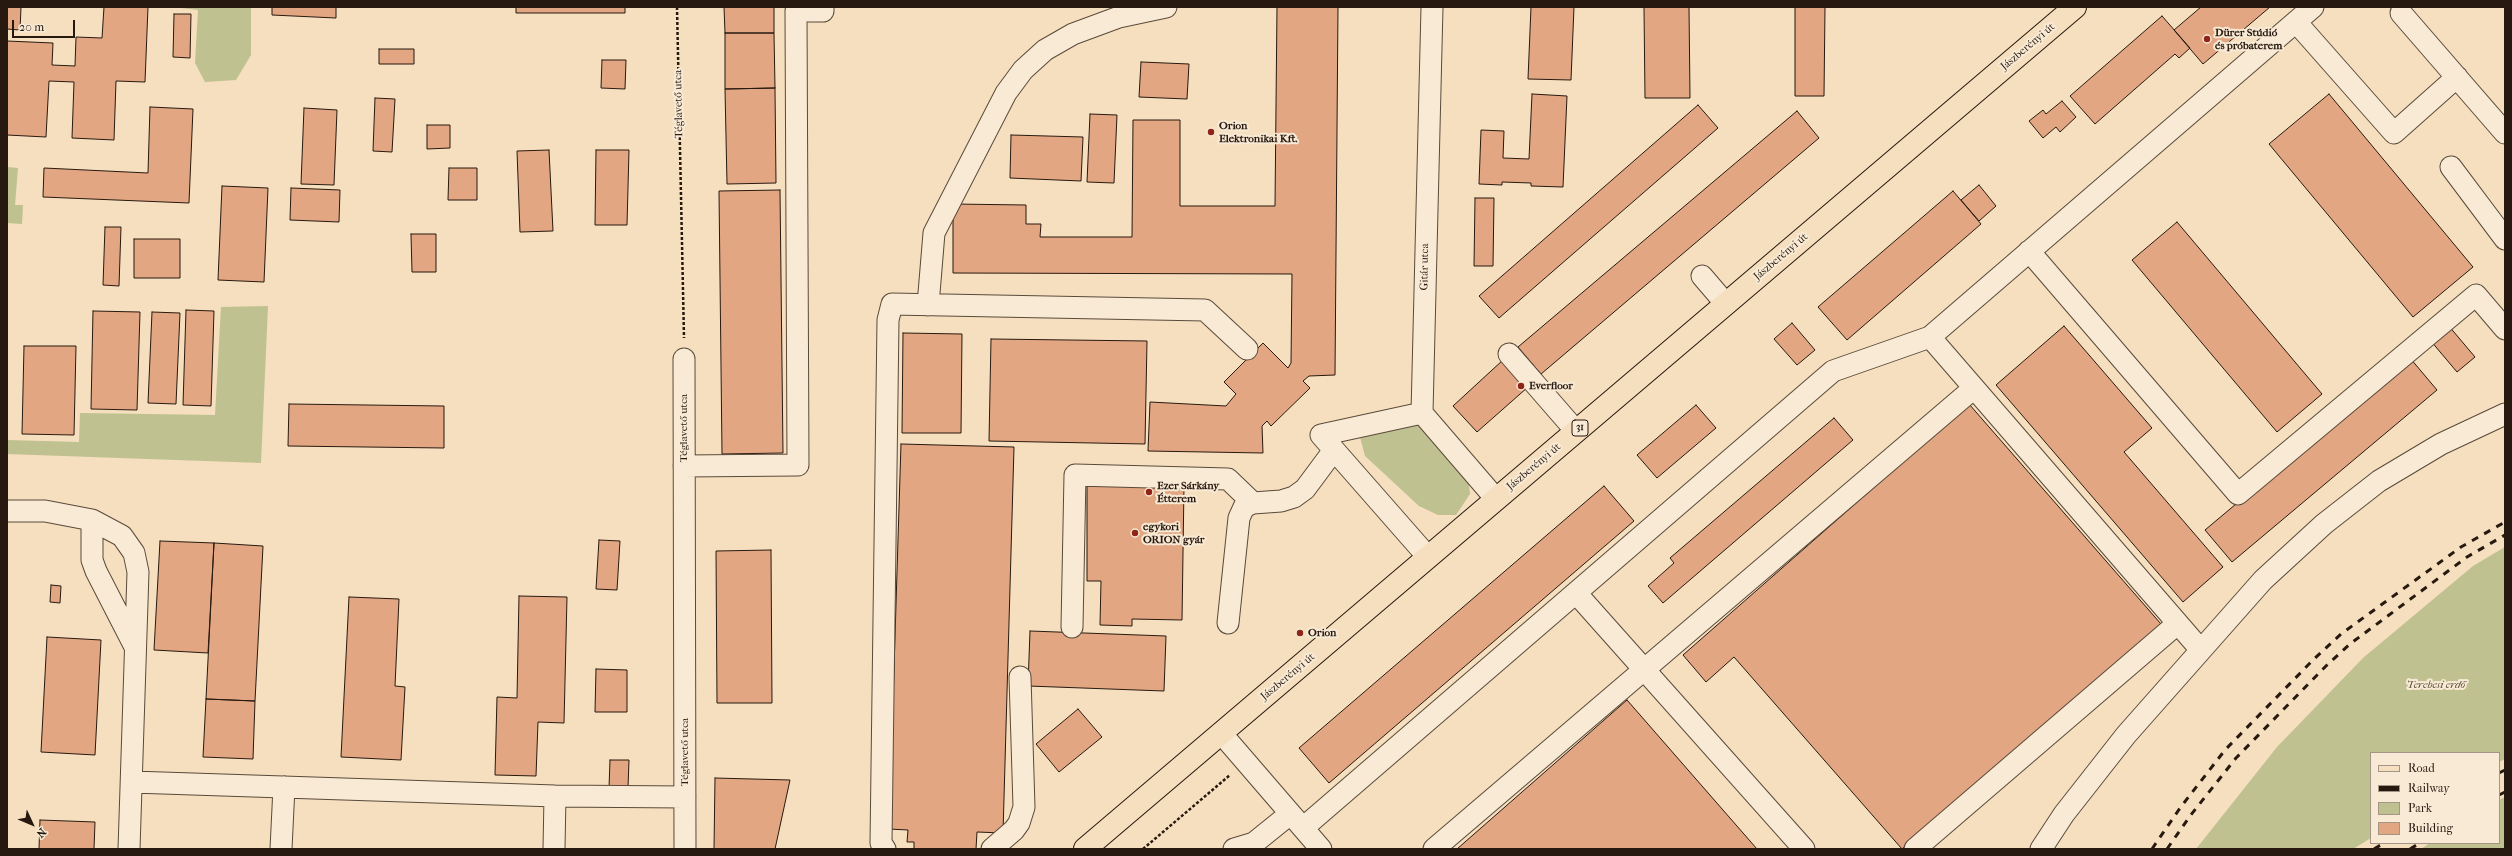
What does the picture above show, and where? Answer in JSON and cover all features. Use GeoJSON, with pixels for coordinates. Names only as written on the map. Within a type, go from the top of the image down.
{"type":"FeatureCollection","features":[{"type":"Feature","properties":{"kind":"main road","name":"Jászberényi út"},"geometry":{"type":"LineString","coordinates":[[1085,849],[2075,7]]}},
{"type":"Feature","properties":{"kind":"street"},"geometry":{"type":"LineString","coordinates":[[684,466],[798,464],[796,11],[823,11],[822,7]]}},
{"type":"Feature","properties":{"kind":"street"},"geometry":{"type":"LineString","coordinates":[[928,305],[934,233],[1006,93],[1023,70],[1045,50],[1074,34],[1119,17],[1166,7]]}},
{"type":"Feature","properties":{"kind":"street","name":"Gitár utca"},"geometry":{"type":"LineString","coordinates":[[1422,413],[1432,7]]}},
{"type":"Feature","properties":{"kind":"street"},"geometry":{"type":"LineString","coordinates":[[1234,849],[1254,843],[1296,821],[1576,593],[1833,371],[1930,337],[2313,7]]}},
{"type":"Feature","properties":{"kind":"street"},"geometry":{"type":"LineString","coordinates":[[2401,9],[2505,133]]}},
{"type":"Feature","properties":{"kind":"street"},"geometry":{"type":"LineString","coordinates":[[2296,22],[2394,132],[2457,77]]}},
{"type":"Feature","properties":{"kind":"street"},"geometry":{"type":"LineString","coordinates":[[2451,167],[2505,239]]}},
{"type":"Feature","properties":{"kind":"street"},"geometry":{"type":"LineString","coordinates":[[2029,251],[2238,494],[2476,295],[2503,319]]}},
{"type":"Feature","properties":{"kind":"street"},"geometry":{"type":"LineString","coordinates":[[1702,276],[1726,304]]}},
{"type":"Feature","properties":{"kind":"street"},"geometry":{"type":"LineString","coordinates":[[885,849],[881,843],[888,320],[892,304],[1204,310],[1248,349]]}},
{"type":"Feature","properties":{"kind":"street"},"geometry":{"type":"LineString","coordinates":[[1930,337],[2200,650]]}},
{"type":"Feature","properties":{"kind":"street"},"geometry":{"type":"LineString","coordinates":[[1509,354],[1576,431]]}},
{"type":"Feature","properties":{"kind":"street","name":"Téglavető utca"},"geometry":{"type":"LineString","coordinates":[[684,359],[685,849]]}},
{"type":"Feature","properties":{"kind":"street"},"geometry":{"type":"LineString","coordinates":[[1434,849],[1974,388]]}},
{"type":"Feature","properties":{"kind":"street"},"geometry":{"type":"LineString","coordinates":[[1428,557],[1321,435],[1422,413],[1496,499]]}},
{"type":"Feature","properties":{"kind":"street"},"geometry":{"type":"LineString","coordinates":[[2041,849],[2064,814],[2126,735],[2200,650],[2264,580],[2324,524],[2379,481],[2441,444],[2500,413]]}},
{"type":"Feature","properties":{"kind":"street"},"geometry":{"type":"LineString","coordinates":[[1228,623],[1239,518],[1244,507],[1253,503],[1281,501],[1294,497],[1305,488],[1334,450]]}},
{"type":"Feature","properties":{"kind":"street"},"geometry":{"type":"LineString","coordinates":[[1072,627],[1075,475],[1228,479],[1253,503]]}},
{"type":"Feature","properties":{"kind":"street"},"geometry":{"type":"LineString","coordinates":[[7,512],[45,511],[92,520],[112,528],[122,536],[134,553],[138,572],[134,646],[132,782],[129,849]]}},
{"type":"Feature","properties":{"kind":"street"},"geometry":{"type":"LineString","coordinates":[[92,520],[92,560],[134,646]]}},
{"type":"Feature","properties":{"kind":"street"},"geometry":{"type":"LineString","coordinates":[[1576,593],[1804,849]]}},
{"type":"Feature","properties":{"kind":"street"},"geometry":{"type":"LineString","coordinates":[[1915,849],[2177,624]]}},
{"type":"Feature","properties":{"kind":"street"},"geometry":{"type":"LineString","coordinates":[[992,849],[1014,830],[1019,823],[1024,807],[1020,677]]}},
{"type":"Feature","properties":{"kind":"street"},"geometry":{"type":"LineString","coordinates":[[1221,733],[1320,849]]}},
{"type":"Feature","properties":{"kind":"street"},"geometry":{"type":"LineString","coordinates":[[132,782],[555,796],[685,797]]}},
{"type":"Feature","properties":{"kind":"street"},"geometry":{"type":"LineString","coordinates":[[281,849],[284,787]]}},
{"type":"Feature","properties":{"kind":"street"},"geometry":{"type":"LineString","coordinates":[[554,849],[555,796]]}},
{"type":"Feature","properties":{"kind":"path","name":"Téglavető utca"},"geometry":{"type":"LineString","coordinates":[[677,7],[684,359]]}},
{"type":"Feature","properties":{"kind":"path"},"geometry":{"type":"LineString","coordinates":[[1143,849],[1245,761]]}},
{"type":"Feature","properties":{"kind":"green space"},"geometry":{"type":"Polygon","coordinates":[[[172,7],[251,7],[251,55],[236,80],[205,82],[195,63],[198,10],[172,7]]]}},
{"type":"Feature","properties":{"kind":"green space"},"geometry":{"type":"Polygon","coordinates":[[[7,167],[18,168],[15,205],[23,205],[22,224],[7,223],[7,167]]]}},
{"type":"Feature","properties":{"kind":"green space"},"geometry":{"type":"Polygon","coordinates":[[[268,306],[261,463],[7,454],[7,440],[79,442],[80,413],[215,415],[221,307],[268,306]]]}},
{"type":"Feature","properties":{"kind":"green space"},"geometry":{"type":"Polygon","coordinates":[[[1424,422],[1468,477],[1470,494],[1456,515],[1438,515],[1419,506],[1365,456],[1360,437],[1424,422]]]}},
{"type":"Feature","properties":{"kind":"green space","name":"Terebesi erdő"},"geometry":{"type":"Polygon","coordinates":[[[2505,547],[2505,759],[2500,762],[2500,752],[2370,752],[2370,839],[2353,849],[2196,849],[2277,747],[2363,658],[2473,566],[2505,547]]]}},
{"type":"Feature","properties":{"kind":"green space"},"geometry":{"type":"Polygon","coordinates":[[[2505,797],[2505,849],[2421,849],[2428,844],[2500,844],[2500,800],[2505,797]]]}},
{"type":"Feature","properties":{"kind":"building"},"geometry":{"type":"Polygon","coordinates":[[[7,7],[21,7],[20,30],[7,29],[7,7]]]}},
{"type":"Feature","properties":{"kind":"building"},"geometry":{"type":"Polygon","coordinates":[[[104,7],[148,7],[145,82],[116,81],[114,140],[72,138],[74,82],[49,81],[46,137],[7,135],[7,41],[53,43],[52,65],[75,66],[76,37],[102,38],[104,7]]]}},
{"type":"Feature","properties":{"kind":"building"},"geometry":{"type":"Polygon","coordinates":[[[272,7],[336,7],[336,18],[272,15],[272,7]]]}},
{"type":"Feature","properties":{"kind":"building"},"geometry":{"type":"Polygon","coordinates":[[[516,7],[625,7],[625,13],[516,13],[516,7]]]}},
{"type":"Feature","properties":{"kind":"building"},"geometry":{"type":"Polygon","coordinates":[[[724,7],[774,7],[774,33],[725,33],[724,7]]]}},
{"type":"Feature","properties":{"kind":"building"},"geometry":{"type":"Polygon","coordinates":[[[1277,7],[1338,7],[1335,375],[1309,376],[1303,381],[1310,388],[1271,426],[1267,421],[1262,426],[1263,453],[1148,451],[1150,402],[1226,406],[1236,394],[1224,382],[1263,343],[1288,368],[1291,363],[1292,274],[953,273],[953,204],[1026,205],[1026,224],[1041,224],[1040,237],[1132,237],[1133,120],[1180,120],[1180,206],[1275,206],[1277,7]]]}},
{"type":"Feature","properties":{"kind":"building"},"geometry":{"type":"Polygon","coordinates":[[[1531,7],[1574,7],[1571,80],[1528,79],[1531,7]]]}},
{"type":"Feature","properties":{"kind":"building"},"geometry":{"type":"Polygon","coordinates":[[[1644,7],[1689,7],[1690,98],[1645,98],[1644,7]]]}},
{"type":"Feature","properties":{"kind":"building"},"geometry":{"type":"Polygon","coordinates":[[[1795,7],[1825,7],[1824,96],[1795,96],[1795,7]]]}},
{"type":"Feature","properties":{"kind":"building","name":"Dürer Stúdió és próbaterem"},"geometry":{"type":"Polygon","coordinates":[[[2201,7],[2270,7],[2203,64],[2174,30],[2201,7]]]}},
{"type":"Feature","properties":{"kind":"building"},"geometry":{"type":"Polygon","coordinates":[[[174,14],[191,14],[190,58],[173,57],[174,14]]]}},
{"type":"Feature","properties":{"kind":"building"},"geometry":{"type":"Polygon","coordinates":[[[2162,16],[2190,48],[2179,58],[2175,54],[2095,124],[2070,96],[2162,16]]]}},
{"type":"Feature","properties":{"kind":"building"},"geometry":{"type":"Polygon","coordinates":[[[725,33],[774,33],[775,88],[725,89],[725,33]]]}},
{"type":"Feature","properties":{"kind":"building"},"geometry":{"type":"Polygon","coordinates":[[[379,49],[414,49],[414,64],[379,64],[379,49]]]}},
{"type":"Feature","properties":{"kind":"building"},"geometry":{"type":"Polygon","coordinates":[[[602,60],[626,60],[625,89],[601,88],[602,60]]]}},
{"type":"Feature","properties":{"kind":"building"},"geometry":{"type":"Polygon","coordinates":[[[1141,62],[1189,64],[1187,99],[1139,97],[1141,62]]]}},
{"type":"Feature","properties":{"kind":"building"},"geometry":{"type":"Polygon","coordinates":[[[775,88],[776,183],[727,184],[725,89],[775,88]]]}},
{"type":"Feature","properties":{"kind":"building"},"geometry":{"type":"Polygon","coordinates":[[[1532,94],[1567,96],[1563,187],[1531,186],[1531,183],[1502,182],[1502,185],[1479,184],[1481,130],[1504,131],[1503,158],[1529,159],[1532,94]]]}},
{"type":"Feature","properties":{"kind":"building"},"geometry":{"type":"Polygon","coordinates":[[[2329,94],[2473,267],[2413,317],[2269,144],[2329,94]]]}},
{"type":"Feature","properties":{"kind":"building"},"geometry":{"type":"Polygon","coordinates":[[[375,98],[395,99],[392,152],[373,151],[375,98]]]}},
{"type":"Feature","properties":{"kind":"building"},"geometry":{"type":"Polygon","coordinates":[[[2062,101],[2076,117],[2060,132],[2056,127],[2043,138],[2029,121],[2043,110],[2046,114],[2062,101]]]}},
{"type":"Feature","properties":{"kind":"building"},"geometry":{"type":"Polygon","coordinates":[[[1698,105],[1718,128],[1499,318],[1479,296],[1698,105]]]}},
{"type":"Feature","properties":{"kind":"building"},"geometry":{"type":"Polygon","coordinates":[[[150,107],[193,109],[189,203],[43,197],[44,168],[148,173],[150,107]]]}},
{"type":"Feature","properties":{"kind":"building"},"geometry":{"type":"Polygon","coordinates":[[[304,108],[337,110],[334,185],[301,184],[304,108]]]}},
{"type":"Feature","properties":{"kind":"building"},"geometry":{"type":"Polygon","coordinates":[[[1797,111],[1819,138],[1541,374],[1518,347],[1797,111]]]}},
{"type":"Feature","properties":{"kind":"building"},"geometry":{"type":"Polygon","coordinates":[[[1090,114],[1117,115],[1114,183],[1087,182],[1090,114]]]}},
{"type":"Feature","properties":{"kind":"building"},"geometry":{"type":"Polygon","coordinates":[[[427,125],[450,125],[450,148],[427,149],[427,125]]]}},
{"type":"Feature","properties":{"kind":"building"},"geometry":{"type":"Polygon","coordinates":[[[1011,135],[1083,137],[1081,181],[1010,178],[1011,135]]]}},
{"type":"Feature","properties":{"kind":"building"},"geometry":{"type":"Polygon","coordinates":[[[549,150],[553,231],[520,232],[517,151],[549,150]]]}},
{"type":"Feature","properties":{"kind":"building"},"geometry":{"type":"Polygon","coordinates":[[[596,150],[629,150],[627,225],[595,225],[596,150]]]}},
{"type":"Feature","properties":{"kind":"building"},"geometry":{"type":"Polygon","coordinates":[[[449,168],[477,168],[477,200],[448,200],[449,168]]]}},
{"type":"Feature","properties":{"kind":"building"},"geometry":{"type":"Polygon","coordinates":[[[1979,185],[1996,206],[1979,221],[1961,200],[1979,185]]]}},
{"type":"Feature","properties":{"kind":"building"},"geometry":{"type":"Polygon","coordinates":[[[222,186],[268,188],[264,282],[218,280],[222,186]]]}},
{"type":"Feature","properties":{"kind":"building"},"geometry":{"type":"Polygon","coordinates":[[[291,188],[340,190],[339,222],[290,220],[291,188]]]}},
{"type":"Feature","properties":{"kind":"building"},"geometry":{"type":"Polygon","coordinates":[[[780,190],[783,453],[722,454],[719,191],[780,190]]]}},
{"type":"Feature","properties":{"kind":"building"},"geometry":{"type":"Polygon","coordinates":[[[1953,191],[1981,224],[1847,340],[1818,307],[1953,191]]]}},
{"type":"Feature","properties":{"kind":"building"},"geometry":{"type":"Polygon","coordinates":[[[1475,198],[1494,198],[1493,266],[1474,266],[1475,198]]]}},
{"type":"Feature","properties":{"kind":"building"},"geometry":{"type":"Polygon","coordinates":[[[2177,222],[2322,394],[2277,432],[2132,260],[2177,222]]]}},
{"type":"Feature","properties":{"kind":"building"},"geometry":{"type":"Polygon","coordinates":[[[105,227],[121,227],[119,286],[103,285],[105,227]]]}},
{"type":"Feature","properties":{"kind":"building"},"geometry":{"type":"Polygon","coordinates":[[[411,234],[436,234],[436,272],[412,272],[411,234]]]}},
{"type":"Feature","properties":{"kind":"building"},"geometry":{"type":"Polygon","coordinates":[[[134,239],[180,239],[180,278],[134,278],[134,239]]]}},
{"type":"Feature","properties":{"kind":"building"},"geometry":{"type":"Polygon","coordinates":[[[186,310],[214,311],[211,406],[183,405],[186,310]]]}},
{"type":"Feature","properties":{"kind":"building"},"geometry":{"type":"Polygon","coordinates":[[[93,311],[140,312],[137,410],[91,409],[93,311]]]}},
{"type":"Feature","properties":{"kind":"building"},"geometry":{"type":"Polygon","coordinates":[[[152,312],[180,313],[176,404],[148,403],[152,312]]]}},
{"type":"Feature","properties":{"kind":"building"},"geometry":{"type":"Polygon","coordinates":[[[1792,323],[1815,350],[1797,365],[1774,339],[1792,323]]]}},
{"type":"Feature","properties":{"kind":"building"},"geometry":{"type":"Polygon","coordinates":[[[2448,325],[2475,357],[2457,372],[2430,340],[2448,325]]]}},
{"type":"Feature","properties":{"kind":"building"},"geometry":{"type":"Polygon","coordinates":[[[2064,326],[2152,428],[2124,452],[2223,567],[2183,602],[1996,385],[2064,326]]]}},
{"type":"Feature","properties":{"kind":"building"},"geometry":{"type":"Polygon","coordinates":[[[903,333],[962,334],[961,433],[902,433],[903,333]]]}},
{"type":"Feature","properties":{"kind":"building"},"geometry":{"type":"Polygon","coordinates":[[[991,339],[1147,341],[1145,444],[989,441],[991,339]]]}},
{"type":"Feature","properties":{"kind":"building"},"geometry":{"type":"Polygon","coordinates":[[[24,346],[76,346],[74,435],[22,434],[24,346]]]}},
{"type":"Feature","properties":{"kind":"building"},"geometry":{"type":"Polygon","coordinates":[[[2410,358],[2437,390],[2232,562],[2205,530],[2410,358]]]}},
{"type":"Feature","properties":{"kind":"building"},"geometry":{"type":"Polygon","coordinates":[[[1503,360],[1528,387],[1477,432],[1453,406],[1503,360]]]}},
{"type":"Feature","properties":{"kind":"building"},"geometry":{"type":"Polygon","coordinates":[[[289,404],[444,406],[444,448],[288,446],[289,404]]]}},
{"type":"Feature","properties":{"kind":"building"},"geometry":{"type":"Polygon","coordinates":[[[1969,404],[2161,624],[1902,849],[1734,657],[1706,682],[1683,655],[1969,404]]]}},
{"type":"Feature","properties":{"kind":"building"},"geometry":{"type":"Polygon","coordinates":[[[1696,405],[1716,428],[1657,478],[1637,455],[1696,405]]]}},
{"type":"Feature","properties":{"kind":"building"},"geometry":{"type":"Polygon","coordinates":[[[1834,418],[1853,440],[1663,603],[1648,586],[1674,563],[1670,558],[1834,418]]]}},
{"type":"Feature","properties":{"kind":"building"},"geometry":{"type":"Polygon","coordinates":[[[901,444],[1014,447],[1003,833],[977,832],[976,849],[914,849],[914,842],[907,842],[908,830],[889,829],[901,444]]]}},
{"type":"Feature","properties":{"kind":"building","name":"egykori ORION gyár"},"geometry":{"type":"Polygon","coordinates":[[[1087,485],[1184,486],[1182,620],[1132,619],[1132,626],[1100,625],[1101,581],[1087,581],[1087,485]]]}},
{"type":"Feature","properties":{"kind":"building"},"geometry":{"type":"Polygon","coordinates":[[[1604,486],[1634,521],[1329,783],[1299,748],[1604,486]]]}},
{"type":"Feature","properties":{"kind":"building"},"geometry":{"type":"Polygon","coordinates":[[[599,540],[620,541],[617,590],[596,589],[599,540]]]}},
{"type":"Feature","properties":{"kind":"building"},"geometry":{"type":"Polygon","coordinates":[[[160,541],[214,543],[208,653],[154,650],[160,541]]]}},
{"type":"Feature","properties":{"kind":"building"},"geometry":{"type":"Polygon","coordinates":[[[214,543],[263,546],[255,701],[206,699],[214,543]]]}},
{"type":"Feature","properties":{"kind":"building"},"geometry":{"type":"Polygon","coordinates":[[[771,550],[772,703],[717,703],[716,551],[771,550]]]}},
{"type":"Feature","properties":{"kind":"building"},"geometry":{"type":"Polygon","coordinates":[[[51,585],[61,586],[60,603],[50,602],[51,585]]]}},
{"type":"Feature","properties":{"kind":"building"},"geometry":{"type":"Polygon","coordinates":[[[519,596],[567,597],[564,723],[538,722],[536,776],[495,775],[497,697],[517,698],[519,596]]]}},
{"type":"Feature","properties":{"kind":"building"},"geometry":{"type":"Polygon","coordinates":[[[349,597],[399,599],[395,686],[405,687],[401,760],[341,757],[349,597]]]}},
{"type":"Feature","properties":{"kind":"building"},"geometry":{"type":"Polygon","coordinates":[[[1030,631],[1166,636],[1164,691],[1028,686],[1030,631]]]}},
{"type":"Feature","properties":{"kind":"building"},"geometry":{"type":"Polygon","coordinates":[[[47,637],[101,640],[95,755],[41,752],[47,637]]]}},
{"type":"Feature","properties":{"kind":"building"},"geometry":{"type":"Polygon","coordinates":[[[596,669],[627,670],[627,712],[595,712],[596,669]]]}},
{"type":"Feature","properties":{"kind":"building"},"geometry":{"type":"Polygon","coordinates":[[[206,699],[255,701],[253,759],[203,757],[206,699]]]}},
{"type":"Feature","properties":{"kind":"building"},"geometry":{"type":"Polygon","coordinates":[[[1627,700],[1757,849],[1457,849],[1627,700]]]}},
{"type":"Feature","properties":{"kind":"building"},"geometry":{"type":"Polygon","coordinates":[[[1078,709],[1102,737],[1059,772],[1036,744],[1078,709]]]}},
{"type":"Feature","properties":{"kind":"building"},"geometry":{"type":"Polygon","coordinates":[[[610,760],[629,760],[628,788],[609,788],[610,760]]]}},
{"type":"Feature","properties":{"kind":"building"},"geometry":{"type":"Polygon","coordinates":[[[715,778],[790,780],[775,849],[714,849],[715,778]]]}},
{"type":"Feature","properties":{"kind":"building"},"geometry":{"type":"Polygon","coordinates":[[[40,820],[95,822],[94,849],[39,849],[40,820]]]}},
{"type":"Feature","properties":{"kind":"railway"},"geometry":{"type":"LineString","coordinates":[[2152,849],[2180,808],[2225,750],[2314,659],[2341,634],[2461,547],[2505,522]]}},
{"type":"Feature","properties":{"kind":"railway"},"geometry":{"type":"LineString","coordinates":[[2167,849],[2190,816],[2236,758],[2326,666],[2350,644],[2467,557],[2505,535]]}},
{"type":"Feature","properties":{"kind":"railway"},"geometry":{"type":"LineString","coordinates":[[2500,772],[2505,770]]}},
{"type":"Feature","properties":{"kind":"railway"},"geometry":{"type":"LineString","coordinates":[[2500,794],[2505,792]]}},
{"type":"Feature","properties":{"kind":"railway"},"geometry":{"type":"LineString","coordinates":[[2374,849],[2382,844]]}},
{"type":"Feature","properties":{"kind":"railway"},"geometry":{"type":"LineString","coordinates":[[2410,849],[2418,844]]}},
{"type":"Feature","properties":{"kind":"place","name":"Dürer Stúdió és próbaterem"},"geometry":{"type":"Point","coordinates":[2207,39]}},
{"type":"Feature","properties":{"kind":"place","name":"Orion Elektronikai Kft."},"geometry":{"type":"Point","coordinates":[1211,132]}},
{"type":"Feature","properties":{"kind":"place","name":"Everfloor"},"geometry":{"type":"Point","coordinates":[1521,386]}},
{"type":"Feature","properties":{"kind":"place","name":"Ezer Sárkány Étterem"},"geometry":{"type":"Point","coordinates":[1149,492]}},
{"type":"Feature","properties":{"kind":"place","name":"egykori ORION gyár"},"geometry":{"type":"Point","coordinates":[1135,533]}},
{"type":"Feature","properties":{"kind":"place","name":"Orion"},"geometry":{"type":"Point","coordinates":[1300,633]}}]}
